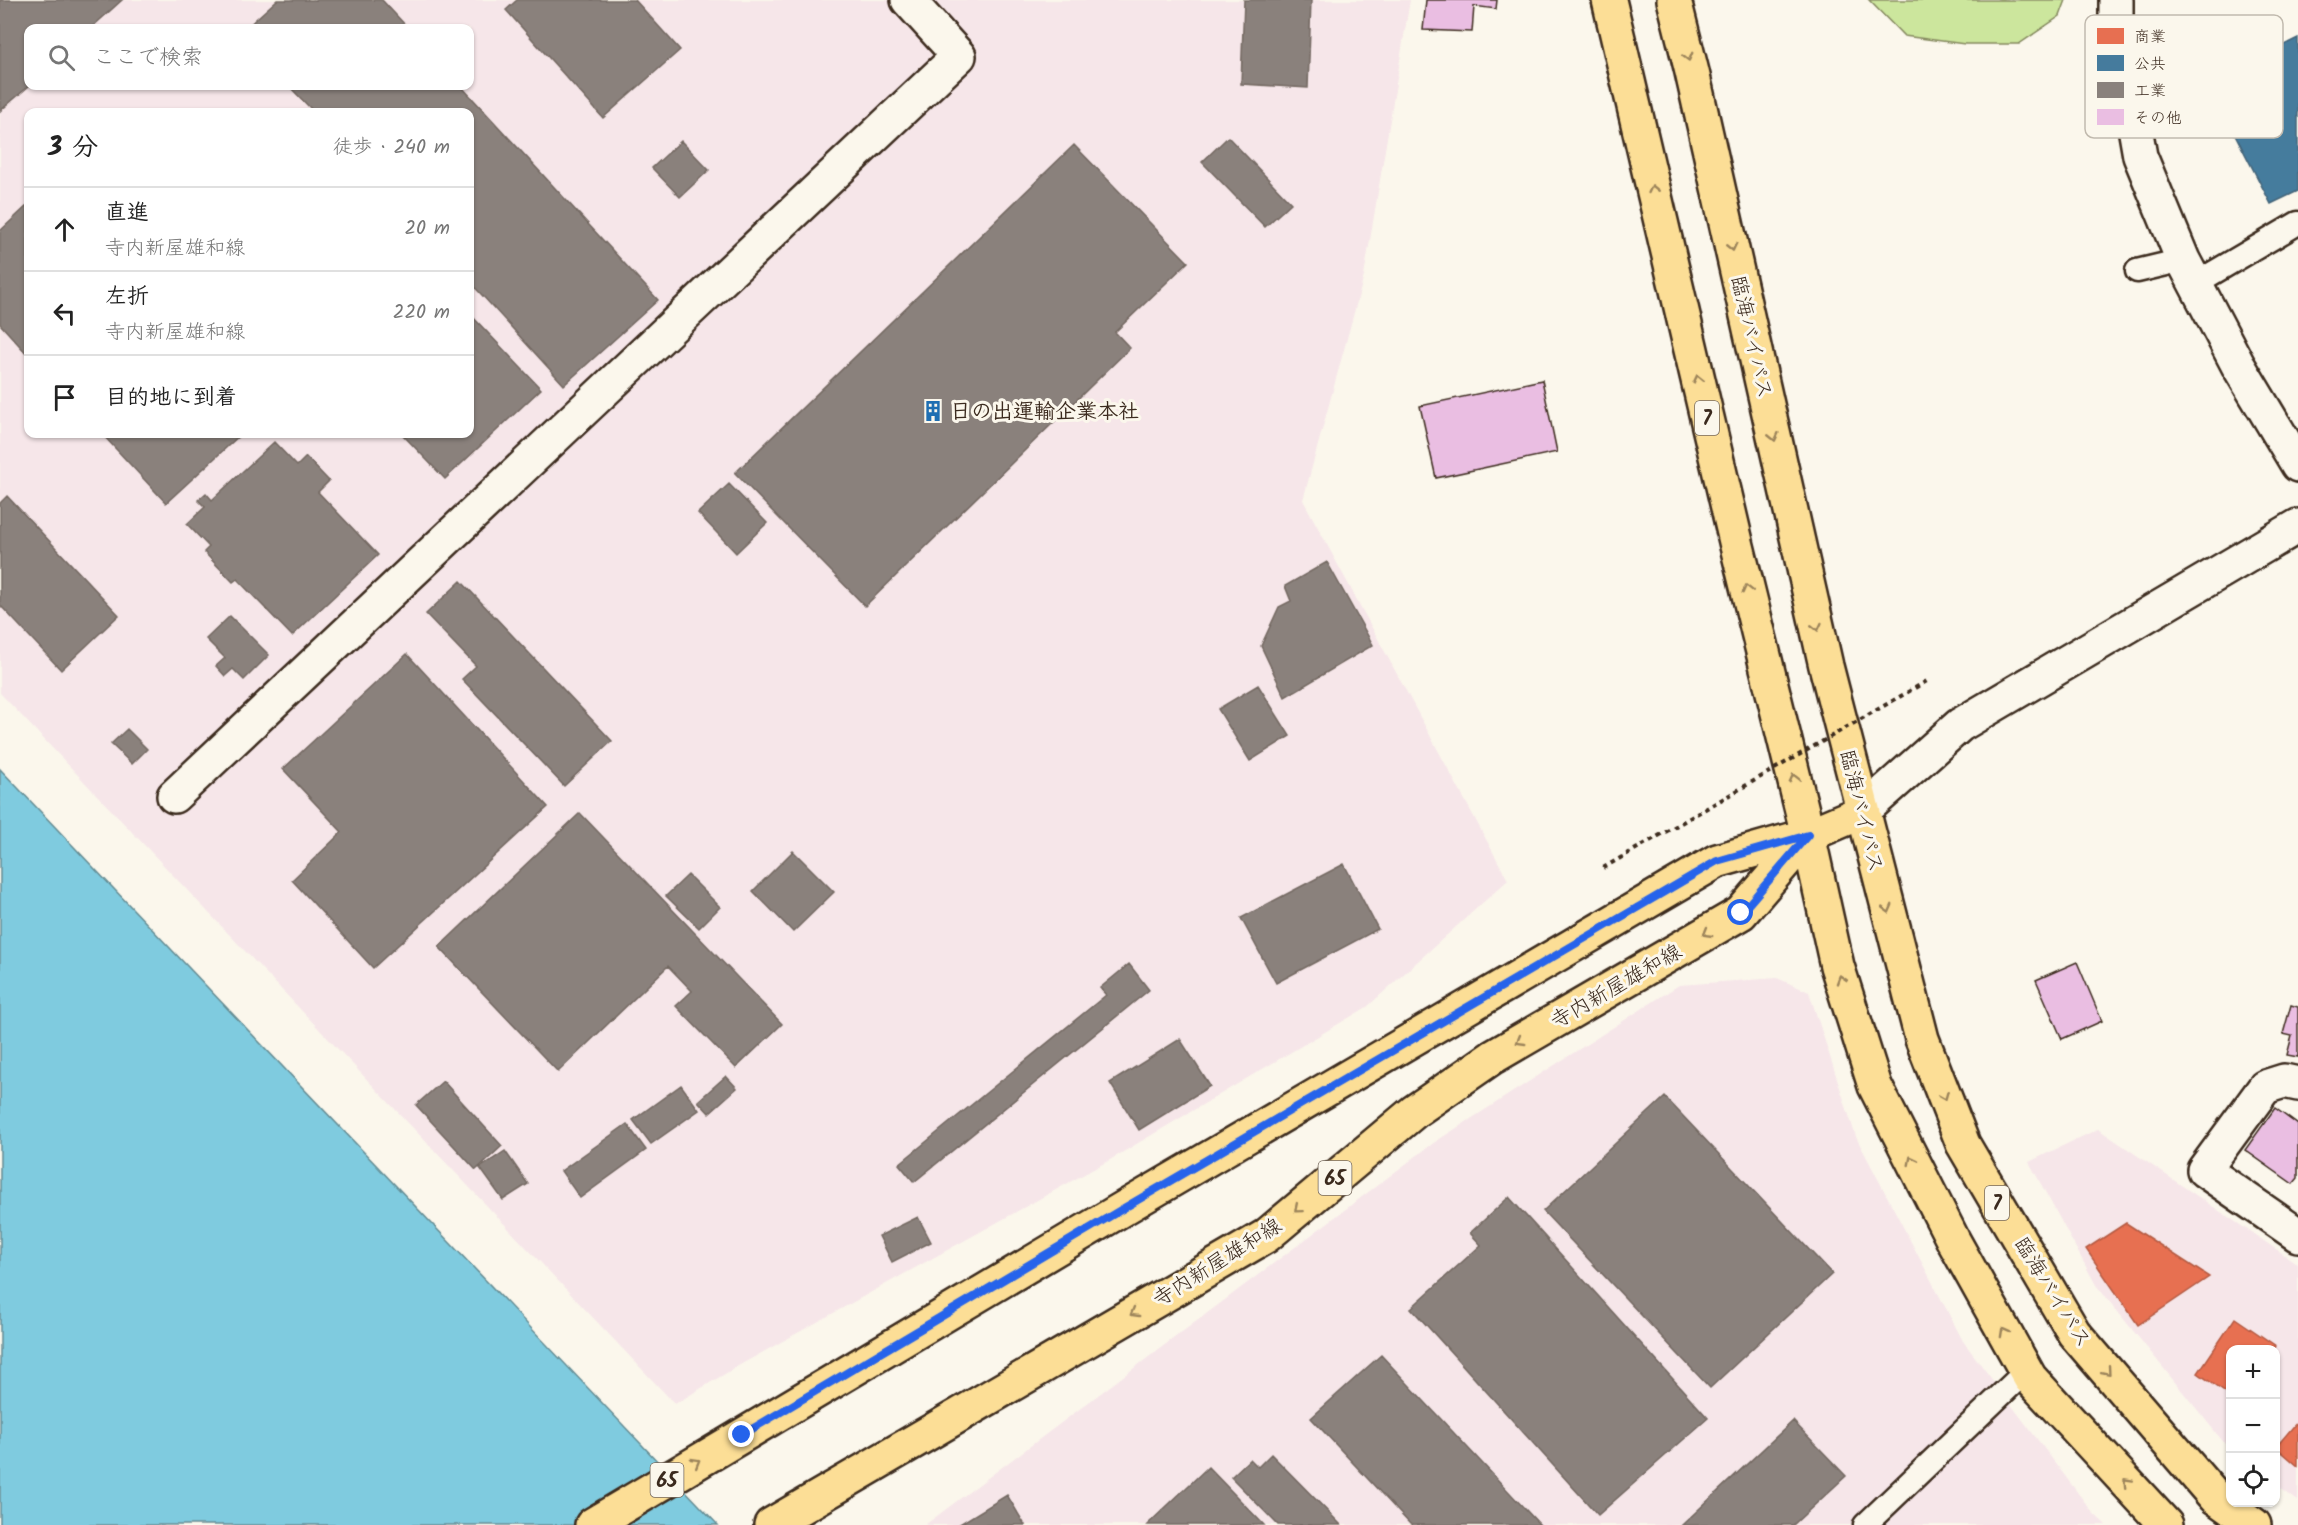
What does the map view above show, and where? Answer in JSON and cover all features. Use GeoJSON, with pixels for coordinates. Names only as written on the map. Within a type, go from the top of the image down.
{"type":"FeatureCollection","features":[{"type":"Feature","properties":{"kind":"main road","name":"7"},"geometry":{"type":"LineString","coordinates":[[1610,0],[1837,966],[1875,1086],[1953,1240],[2030,1378],[2166,1525]]}},
{"type":"Feature","properties":{"kind":"main road","name":"臨海バイパス"},"geometry":{"type":"LineString","coordinates":[[1674,0],[1826,666],[1922,1040],[1963,1144],[2074,1333],[2215,1497],[2254,1525]]}},
{"type":"Feature","properties":{"kind":"main road","name":"寺内新屋雄和線"},"geometry":{"type":"LineString","coordinates":[[592,1525],[1114,1214],[1717,861],[1808,835],[1862,812]]}},
{"type":"Feature","properties":{"kind":"main road","name":"寺内新屋雄和線"},"geometry":{"type":"LineString","coordinates":[[771,1525],[1266,1236],[1415,1111],[1493,1057],[1741,913],[1808,835]]}},
{"type":"Feature","properties":{"kind":"street"},"geometry":{"type":"LineString","coordinates":[[174,796],[959,56],[908,0]]}},
{"type":"Feature","properties":{"kind":"street"},"geometry":{"type":"LineString","coordinates":[[2137,138],[2140,156],[2189,271],[2238,365],[2298,465]]}},
{"type":"Feature","properties":{"kind":"street"},"geometry":{"type":"LineString","coordinates":[[1862,812],[1960,725],[2298,526]]}},
{"type":"Feature","properties":{"kind":"street"},"geometry":{"type":"LineString","coordinates":[[2298,1084],[2284,1081],[2265,1088],[2204,1170],[2298,1235]]}},
{"type":"Feature","properties":{"kind":"lane"},"geometry":{"type":"LineString","coordinates":[[2137,271],[2189,271],[2298,223]]}},
{"type":"Feature","properties":{"kind":"lane"},"geometry":{"type":"LineString","coordinates":[[1865,1525],[2026,1371]]}},
{"type":"Feature","properties":{"kind":"path"},"geometry":{"type":"LineString","coordinates":[[1603,868],[1928,681]]}},
{"type":"Feature","properties":{"kind":"shaded area"},"geometry":{"type":"Polygon","coordinates":[[[0,0],[1410,0],[1364,276],[1303,500],[1508,880],[1367,1007],[1108,1161],[738,1366],[675,1404],[0,693],[0,0]]]}},
{"type":"Feature","properties":{"kind":"shaded area"},"geometry":{"type":"Polygon","coordinates":[[[1777,978],[1809,992],[1856,1137],[1963,1341],[2093,1513],[2106,1525],[925,1525],[1435,1142],[1679,985],[1777,978]]]}},
{"type":"Feature","properties":{"kind":"shaded area"},"geometry":{"type":"Polygon","coordinates":[[[2098,1129],[2298,1264],[2298,1501],[2280,1488],[2280,1345],[2226,1345],[2226,1445],[2096,1285],[2029,1162],[2098,1129]]]}},
{"type":"Feature","properties":{"kind":"green space"},"geometry":{"type":"Polygon","coordinates":[[[1869,0],[2066,0],[2060,16],[2019,44],[1965,44],[1904,36],[1869,0]]]}},
{"type":"Feature","properties":{"kind":"water"},"geometry":{"type":"Polygon","coordinates":[[[0,769],[718,1525],[0,1525],[0,769]]]}},
{"type":"Feature","properties":{"kind":"building: 商業"},"geometry":{"type":"Polygon","coordinates":[[[2126,1223],[2209,1277],[2138,1325],[2086,1249],[2126,1223]]]}},
{"type":"Feature","properties":{"kind":"building: 商業"},"geometry":{"type":"Polygon","coordinates":[[[2235,1318],[2275,1345],[2226,1345],[2226,1393],[2198,1373],[2235,1318]]]}},
{"type":"Feature","properties":{"kind":"building: 商業"},"geometry":{"type":"Polygon","coordinates":[[[2298,1421],[2298,1466],[2280,1450],[2280,1442],[2298,1421]]]}},
{"type":"Feature","properties":{"kind":"building: 公共"},"geometry":{"type":"Polygon","coordinates":[[[2298,38],[2298,191],[2271,204],[2237,138],[2283,138],[2283,45],[2298,38]]]}},
{"type":"Feature","properties":{"kind":"building: 工業"},"geometry":{"type":"Polygon","coordinates":[[[0,0],[122,0],[95,24],[24,24],[24,90],[0,111],[0,0]]]}},
{"type":"Feature","properties":{"kind":"building: 工業"},"geometry":{"type":"Polygon","coordinates":[[[277,0],[382,0],[404,24],[250,24],[277,0]]]}},
{"type":"Feature","properties":{"kind":"building: 工業"},"geometry":{"type":"Polygon","coordinates":[[[517,0],[635,0],[680,50],[603,118],[506,10],[517,0]]]}},
{"type":"Feature","properties":{"kind":"building: 工業"},"geometry":{"type":"Polygon","coordinates":[[[1244,0],[1311,0],[1308,88],[1241,84],[1244,0]]]}},
{"type":"Feature","properties":{"kind":"building: 工業"},"geometry":{"type":"Polygon","coordinates":[[[293,90],[465,90],[658,300],[564,385],[474,286],[474,108],[310,108],[293,90]]]}},
{"type":"Feature","properties":{"kind":"building: 工業"},"geometry":{"type":"Polygon","coordinates":[[[1228,137],[1291,203],[1265,227],[1202,162],[1228,137]]]}},
{"type":"Feature","properties":{"kind":"building: 工業"},"geometry":{"type":"Polygon","coordinates":[[[681,141],[709,170],[680,197],[652,168],[681,141]]]}},
{"type":"Feature","properties":{"kind":"building: 工業","name":"日の出運輸企業本社"},"geometry":{"type":"Polygon","coordinates":[[[1074,145],[1188,262],[1115,332],[1130,348],[865,606],[735,473],[1074,145]]]}},
{"type":"Feature","properties":{"kind":"building: 工業"},"geometry":{"type":"Polygon","coordinates":[[[24,209],[24,351],[0,324],[0,231],[24,209]]]}},
{"type":"Feature","properties":{"kind":"building: 工業"},"geometry":{"type":"Polygon","coordinates":[[[474,318],[541,389],[445,479],[406,438],[474,438],[474,318]]]}},
{"type":"Feature","properties":{"kind":"building: 工業"},"geometry":{"type":"Polygon","coordinates":[[[106,438],[237,438],[166,503],[106,438]]]}},
{"type":"Feature","properties":{"kind":"building: 工業"},"geometry":{"type":"Polygon","coordinates":[[[274,442],[297,466],[306,457],[329,481],[318,492],[378,555],[292,636],[237,579],[233,582],[204,552],[209,547],[187,524],[205,507],[198,500],[206,493],[212,500],[274,442]]]}},
{"type":"Feature","properties":{"kind":"building: 工業"},"geometry":{"type":"Polygon","coordinates":[[[729,484],[767,523],[736,553],[698,513],[729,484]]]}},
{"type":"Feature","properties":{"kind":"building: 工業"},"geometry":{"type":"Polygon","coordinates":[[[7,496],[119,615],[61,670],[0,605],[0,503],[7,496]]]}},
{"type":"Feature","properties":{"kind":"building: 工業"},"geometry":{"type":"Polygon","coordinates":[[[1327,562],[1373,645],[1285,697],[1261,646],[1279,607],[1291,601],[1285,586],[1327,562]]]}},
{"type":"Feature","properties":{"kind":"building: 工業"},"geometry":{"type":"Polygon","coordinates":[[[461,581],[612,741],[564,786],[462,679],[476,666],[426,614],[461,581]]]}},
{"type":"Feature","properties":{"kind":"building: 工業"},"geometry":{"type":"Polygon","coordinates":[[[230,616],[269,655],[244,680],[233,669],[225,676],[216,666],[225,658],[206,639],[230,616]]]}},
{"type":"Feature","properties":{"kind":"building: 工業"},"geometry":{"type":"Polygon","coordinates":[[[407,654],[548,807],[373,968],[292,880],[342,832],[283,769],[407,654]]]}},
{"type":"Feature","properties":{"kind":"building: 工業"},"geometry":{"type":"Polygon","coordinates":[[[1258,685],[1290,736],[1250,761],[1218,709],[1258,685]]]}},
{"type":"Feature","properties":{"kind":"building: 工業"},"geometry":{"type":"Polygon","coordinates":[[[127,729],[147,749],[132,764],[111,744],[127,729]]]}},
{"type":"Feature","properties":{"kind":"building: 工業"},"geometry":{"type":"Polygon","coordinates":[[[580,813],[782,1024],[736,1068],[676,1006],[692,991],[668,966],[558,1072],[439,947],[580,813]]]}},
{"type":"Feature","properties":{"kind":"building: 工業"},"geometry":{"type":"Polygon","coordinates":[[[793,851],[834,892],[793,932],[753,891],[793,851]]]}},
{"type":"Feature","properties":{"kind":"building: 工業"},"geometry":{"type":"Polygon","coordinates":[[[1344,864],[1378,929],[1276,983],[1241,918],[1344,864]]]}},
{"type":"Feature","properties":{"kind":"building: 工業"},"geometry":{"type":"Polygon","coordinates":[[[688,875],[720,907],[699,928],[666,896],[688,875]]]}},
{"type":"Feature","properties":{"kind":"building: 工業"},"geometry":{"type":"Polygon","coordinates":[[[1129,964],[1149,990],[914,1182],[899,1164],[1106,995],[1100,988],[1129,964]]]}},
{"type":"Feature","properties":{"kind":"building: 工業"},"geometry":{"type":"Polygon","coordinates":[[[1180,1039],[1210,1086],[1139,1130],[1110,1083],[1180,1039]]]}},
{"type":"Feature","properties":{"kind":"building: 工業"},"geometry":{"type":"Polygon","coordinates":[[[726,1076],[737,1088],[709,1113],[698,1101],[726,1076]]]}},
{"type":"Feature","properties":{"kind":"building: 工業"},"geometry":{"type":"Polygon","coordinates":[[[443,1081],[502,1146],[476,1170],[416,1105],[443,1081]]]}},
{"type":"Feature","properties":{"kind":"building: 工業"},"geometry":{"type":"Polygon","coordinates":[[[681,1085],[699,1110],[651,1144],[633,1120],[681,1085]]]}},
{"type":"Feature","properties":{"kind":"building: 工業"},"geometry":{"type":"Polygon","coordinates":[[[1665,1097],[1832,1274],[1710,1388],[1543,1211],[1665,1097]]]}},
{"type":"Feature","properties":{"kind":"building: 工業"},"geometry":{"type":"Polygon","coordinates":[[[627,1124],[646,1150],[580,1198],[561,1171],[627,1124]]]}},
{"type":"Feature","properties":{"kind":"building: 工業"},"geometry":{"type":"Polygon","coordinates":[[[505,1151],[528,1184],[503,1200],[480,1168],[505,1151]]]}},
{"type":"Feature","properties":{"kind":"building: 工業"},"geometry":{"type":"Polygon","coordinates":[[[1509,1197],[1708,1418],[1598,1515],[1411,1308],[1481,1245],[1470,1233],[1509,1197]]]}},
{"type":"Feature","properties":{"kind":"building: 工業"},"geometry":{"type":"Polygon","coordinates":[[[918,1217],[931,1242],[892,1262],[879,1236],[918,1217]]]}},
{"type":"Feature","properties":{"kind":"building: 工業"},"geometry":{"type":"Polygon","coordinates":[[[1381,1355],[1540,1525],[1411,1525],[1311,1418],[1381,1355]]]}},
{"type":"Feature","properties":{"kind":"building: 工業"},"geometry":{"type":"Polygon","coordinates":[[[1793,1421],[1846,1476],[1793,1525],[1682,1525],[1793,1421]]]}},
{"type":"Feature","properties":{"kind":"building: 工業"},"geometry":{"type":"Polygon","coordinates":[[[1271,1454],[1341,1525],[1278,1525],[1231,1477],[1250,1459],[1258,1467],[1271,1454]]]}},
{"type":"Feature","properties":{"kind":"building: 工業"},"geometry":{"type":"Polygon","coordinates":[[[1208,1467],[1264,1525],[1147,1525],[1208,1467]]]}},
{"type":"Feature","properties":{"kind":"building: 工業"},"geometry":{"type":"Polygon","coordinates":[[[1007,1495],[1025,1525],[958,1525],[1007,1495]]]}},
{"type":"Feature","properties":{"kind":"building: その他"},"geometry":{"type":"Polygon","coordinates":[[[1426,0],[1497,0],[1496,9],[1474,6],[1472,32],[1423,30],[1426,0]]]}},
{"type":"Feature","properties":{"kind":"building: その他"},"geometry":{"type":"Polygon","coordinates":[[[1542,380],[1557,452],[1436,478],[1420,406],[1542,380]]]}},
{"type":"Feature","properties":{"kind":"building: その他"},"geometry":{"type":"Polygon","coordinates":[[[2077,962],[2102,1021],[2062,1039],[2036,980],[2077,962]]]}},
{"type":"Feature","properties":{"kind":"building: その他"},"geometry":{"type":"Polygon","coordinates":[[[2291,1005],[2298,1007],[2298,1057],[2287,1055],[2292,1036],[2283,1034],[2291,1005]]]}},
{"type":"Feature","properties":{"kind":"building: その他"},"geometry":{"type":"Polygon","coordinates":[[[2275,1108],[2298,1125],[2298,1178],[2293,1184],[2245,1150],[2275,1108]]]}},
{"type":"Feature","properties":{"kind":"place","name":"日の出運輸企業本社"},"geometry":{"type":"Point","coordinates":[933,411]}},
{"type":"Feature","properties":{"kind":"route"},"geometry":{"type":"LineString","coordinates":[[742,1435],[1124,1208],[1717,861],[1808,835],[1741,913]]}}]}
